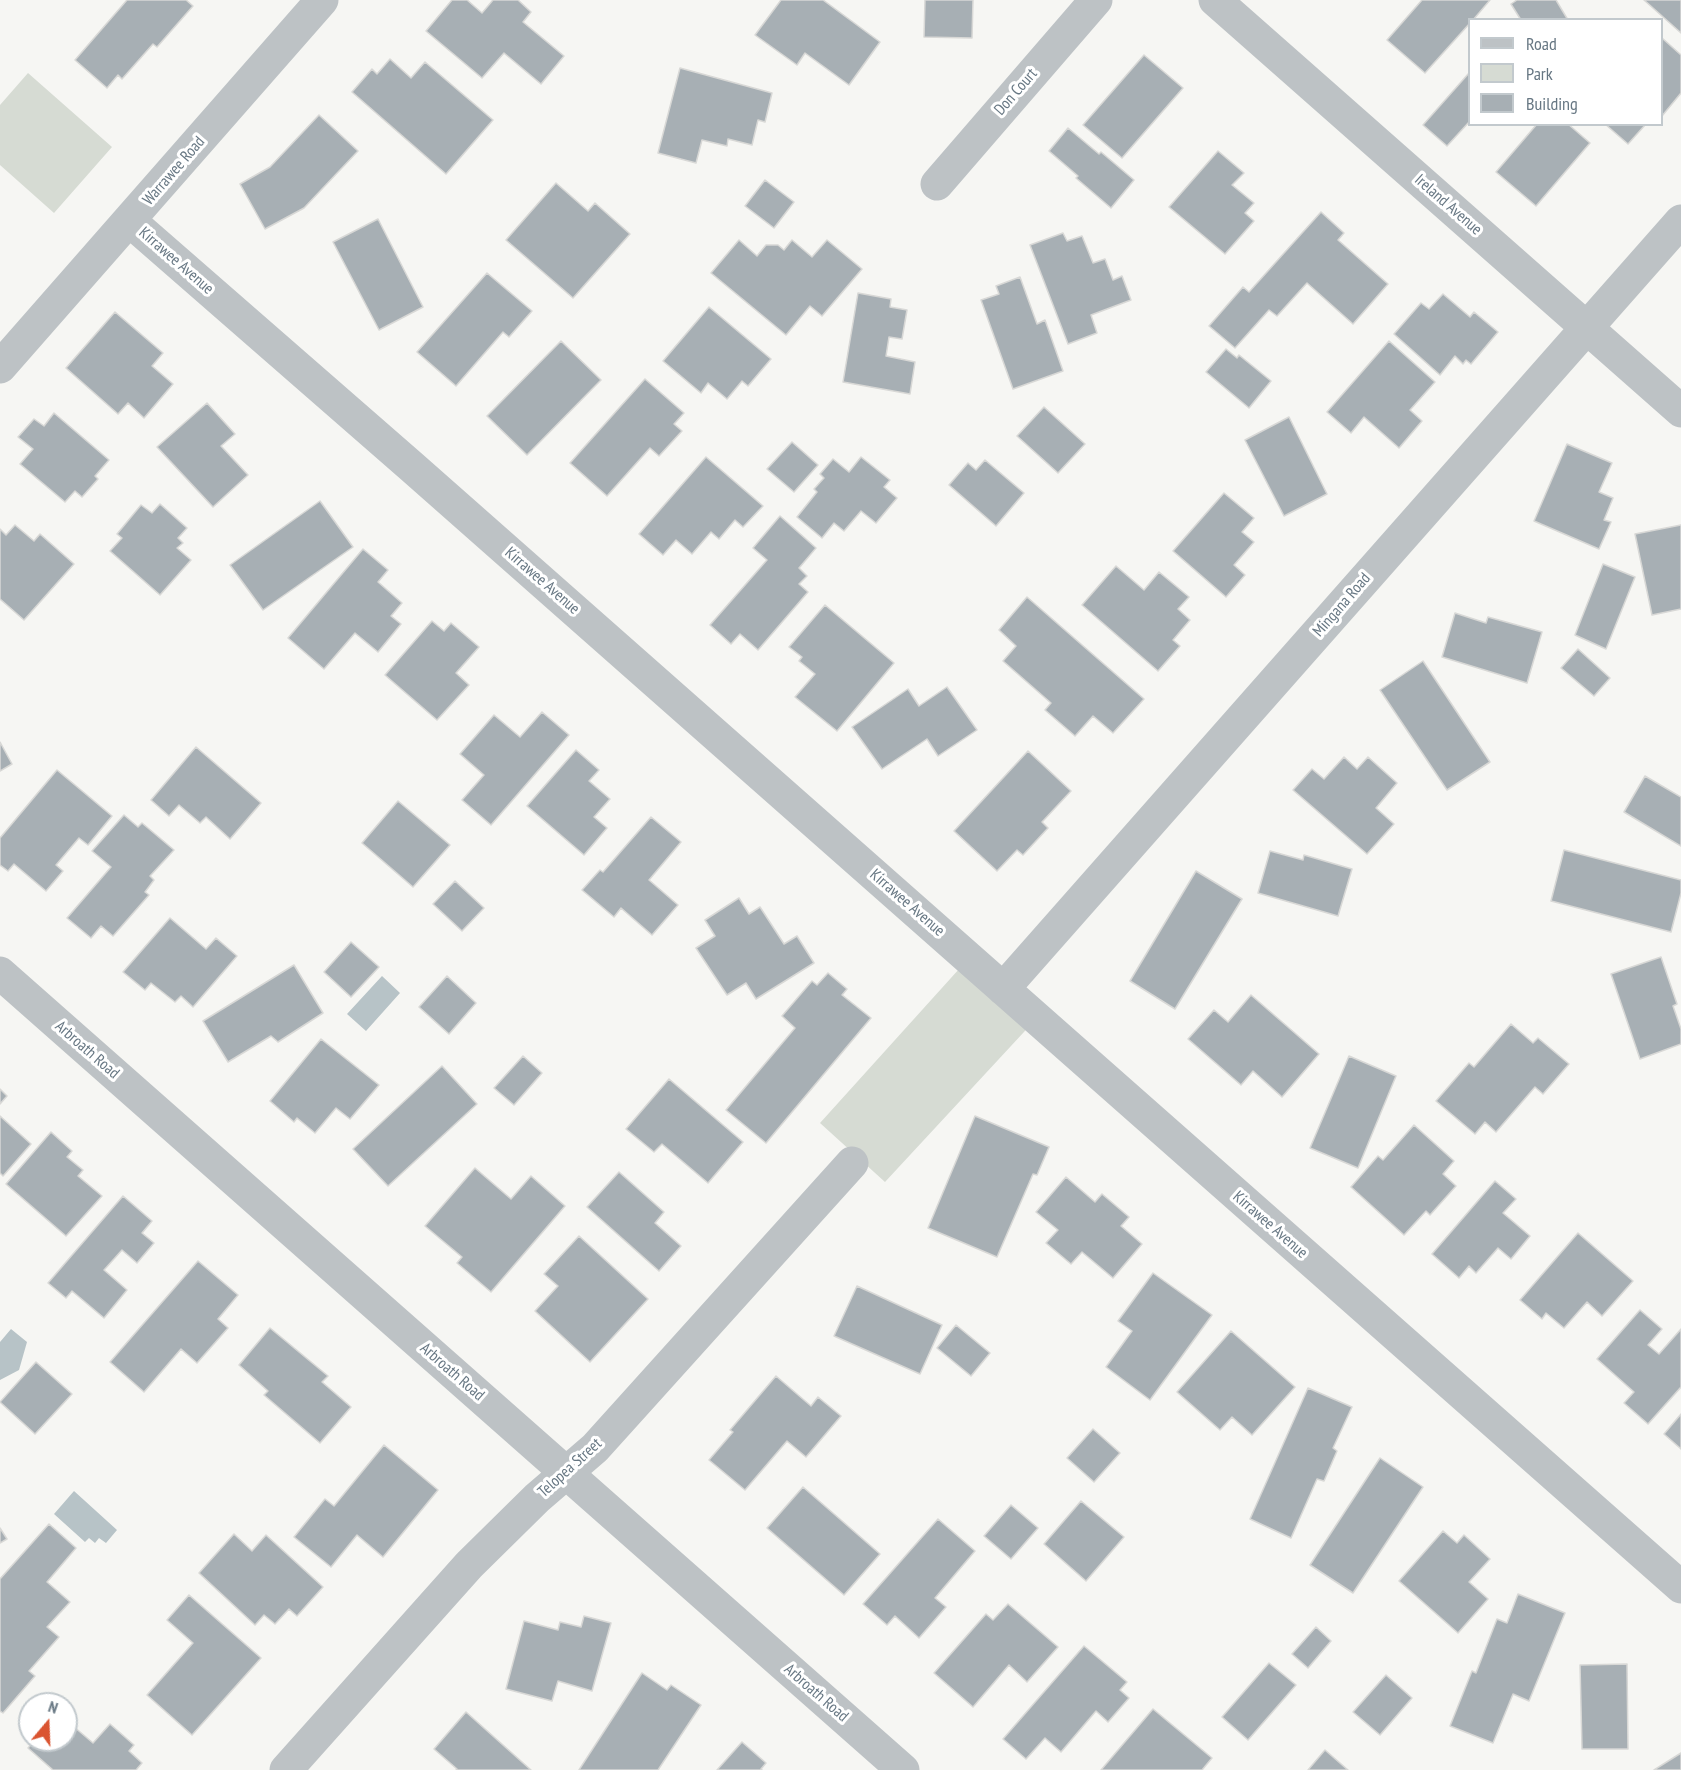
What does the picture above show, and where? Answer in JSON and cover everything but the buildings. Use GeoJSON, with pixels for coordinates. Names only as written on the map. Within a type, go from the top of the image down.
{"type":"FeatureCollection","features":[{"type":"Feature","properties":{"kind":"street","name":"Warrawee Road"},"geometry":{"type":"LineString","coordinates":[[0,367],[322,0]]}},
{"type":"Feature","properties":{"kind":"street","name":"Don Court"},"geometry":{"type":"LineString","coordinates":[[937,184],[1096,0]]}},
{"type":"Feature","properties":{"kind":"street","name":"Ireland Avenue"},"geometry":{"type":"LineString","coordinates":[[1215,0],[1681,411]]}},
{"type":"Feature","properties":{"kind":"street","name":"Mingana Road"},"geometry":{"type":"LineString","coordinates":[[1004,989],[1681,220]]}},
{"type":"Feature","properties":{"kind":"street","name":"Kirrawee Avenue"},"geometry":{"type":"LineString","coordinates":[[130,221],[1681,1587]]}},
{"type":"Feature","properties":{"kind":"street","name":"Arbroath Road"},"geometry":{"type":"LineString","coordinates":[[0,973],[903,1770]]}},
{"type":"Feature","properties":{"kind":"street","name":"Telopea Street"},"geometry":{"type":"LineString","coordinates":[[286,1770],[469,1565],[537,1498],[595,1448],[852,1163]]}},
{"type":"Feature","properties":{"kind":"green space"},"geometry":{"type":"Polygon","coordinates":[[[28,73],[112,147],[54,213],[0,165],[0,105],[28,73]]]}},
{"type":"Feature","properties":{"kind":"green space"},"geometry":{"type":"Polygon","coordinates":[[[969,958],[1036,1019],[885,1182],[820,1123],[969,958]]]}},
{"type":"Feature","properties":{"kind":"shaded area"},"geometry":{"type":"Polygon","coordinates":[[[382,976],[400,993],[366,1031],[347,1014],[382,976]]]}},
{"type":"Feature","properties":{"kind":"shaded area"},"geometry":{"type":"Polygon","coordinates":[[[11,1329],[27,1342],[19,1370],[0,1380],[0,1342],[11,1329]]]}},
{"type":"Feature","properties":{"kind":"shaded area"},"geometry":{"type":"Polygon","coordinates":[[[74,1491],[117,1530],[106,1543],[99,1538],[95,1543],[89,1538],[85,1542],[54,1514],[74,1491]]]}}]}
